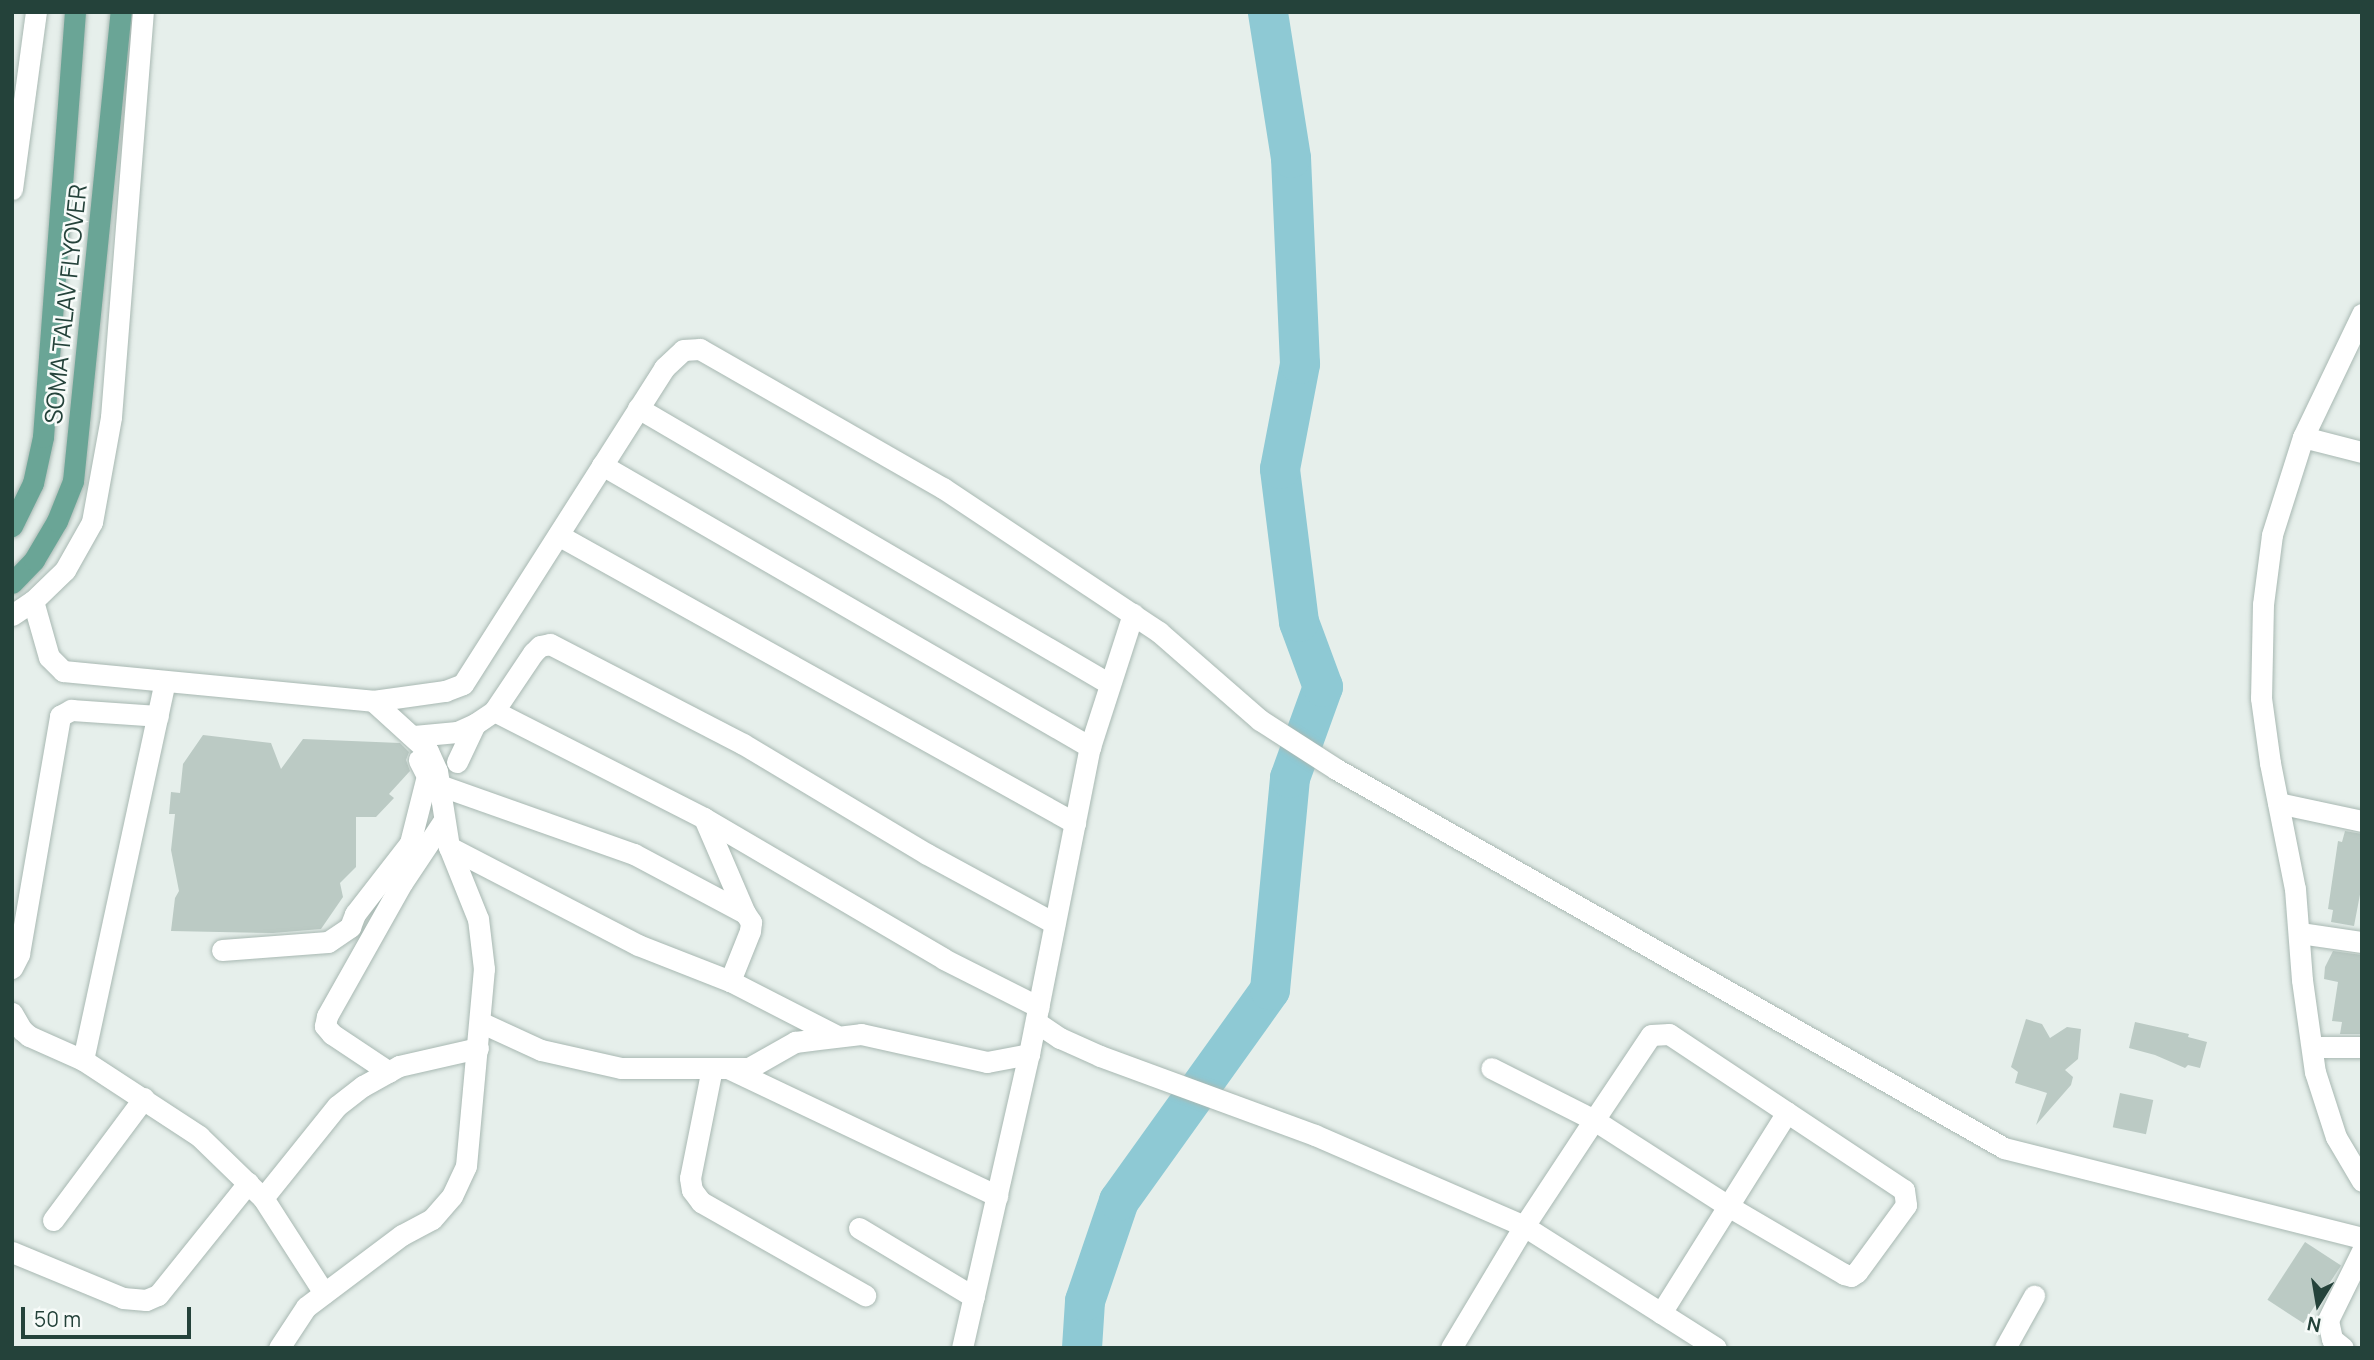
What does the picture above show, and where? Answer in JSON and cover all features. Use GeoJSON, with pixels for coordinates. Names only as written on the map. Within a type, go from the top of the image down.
{"type":"FeatureCollection","features":[{"type":"Feature","properties":{"kind":"main road","name":"SOMA TALAV FLYOVER"},"geometry":{"type":"LineString","coordinates":[[12,526],[33,483],[43,437],[75,12]]}},
{"type":"Feature","properties":{"kind":"main road","name":"SOMA TALAV FLYOVER"},"geometry":{"type":"LineString","coordinates":[[12,583],[34,560],[57,521],[73,481],[121,12]]}},
{"type":"Feature","properties":{"kind":"street"},"geometry":{"type":"LineString","coordinates":[[12,189],[36,12]]}},
{"type":"Feature","properties":{"kind":"street"},"geometry":{"type":"LineString","coordinates":[[12,615],[33,601],[65,570],[92,522],[95,509],[111,417],[143,12]]}},
{"type":"Feature","properties":{"kind":"street"},"geometry":{"type":"LineString","coordinates":[[2362,314],[2303,437],[2272,535],[2263,604],[2261,698],[2300,933],[2302,980],[2315,1072],[2329,1120],[2362,1181]]}},
{"type":"Feature","properties":{"kind":"street"},"geometry":{"type":"LineString","coordinates":[[33,601],[50,657],[63,671],[85,667],[165,682],[364,701],[445,691],[458,680],[558,534],[664,368],[683,350],[700,349],[943,488],[1159,632],[1259,720],[1336,769],[2004,1148],[2362,1238]]}},
{"type":"Feature","properties":{"kind":"street"},"geometry":{"type":"LineString","coordinates":[[638,408],[1108,683]]}},
{"type":"Feature","properties":{"kind":"street"},"geometry":{"type":"LineString","coordinates":[[2303,437],[2362,452]]}},
{"type":"Feature","properties":{"kind":"street"},"geometry":{"type":"LineString","coordinates":[[602,465],[1090,747]]}},
{"type":"Feature","properties":{"kind":"street"},"geometry":{"type":"LineString","coordinates":[[558,534],[1075,823]]}},
{"type":"Feature","properties":{"kind":"street"},"geometry":{"type":"LineString","coordinates":[[962,1348],[1029,1054],[1090,747],[1108,683],[1133,614]]}},
{"type":"Feature","properties":{"kind":"street"},"geometry":{"type":"LineString","coordinates":[[414,736],[457,732],[475,724],[494,711],[533,653],[540,646],[550,644],[743,744],[927,854],[1054,923]]}},
{"type":"Feature","properties":{"kind":"street"},"geometry":{"type":"LineString","coordinates":[[85,667],[119,713]]}},
{"type":"Feature","properties":{"kind":"street"},"geometry":{"type":"LineString","coordinates":[[83,1060],[165,682]]}},
{"type":"Feature","properties":{"kind":"street"},"geometry":{"type":"LineString","coordinates":[[279,1348],[306,1307],[402,1235],[432,1219],[452,1196],[466,1166],[484,969],[478,919],[449,847],[439,786],[428,751],[414,736],[364,701]]}},
{"type":"Feature","properties":{"kind":"street"},"geometry":{"type":"LineString","coordinates":[[222,950],[328,942],[350,927],[355,914],[410,843],[427,776],[414,748],[364,701]]}},
{"type":"Feature","properties":{"kind":"street"},"geometry":{"type":"LineString","coordinates":[[12,968],[19,954],[61,716],[71,710],[158,716]]}},
{"type":"Feature","properties":{"kind":"street"},"geometry":{"type":"LineString","coordinates":[[494,711],[704,818],[1037,1014],[1060,1038],[1100,1056],[1182,1084],[1239,1109],[1315,1135],[1524,1226],[1661,1313],[1690,1341],[1716,1348]]}},
{"type":"Feature","properties":{"kind":"street"},"geometry":{"type":"LineString","coordinates":[[457,762],[475,724]]}},
{"type":"Feature","properties":{"kind":"street"},"geometry":{"type":"LineString","coordinates":[[439,786],[634,854],[745,913]]}},
{"type":"Feature","properties":{"kind":"street"},"geometry":{"type":"LineString","coordinates":[[2278,803],[2362,821]]}},
{"type":"Feature","properties":{"kind":"street"},"geometry":{"type":"LineString","coordinates":[[704,818],[751,922],[730,981]]}},
{"type":"Feature","properties":{"kind":"street"},"geometry":{"type":"LineString","coordinates":[[388,1072],[332,1034],[325,1026],[327,1016],[402,883],[443,820]]}},
{"type":"Feature","properties":{"kind":"street"},"geometry":{"type":"LineString","coordinates":[[449,847],[638,945],[730,981],[835,1035]]}},
{"type":"Feature","properties":{"kind":"street"},"geometry":{"type":"LineString","coordinates":[[2300,933],[2362,942]]}},
{"type":"Feature","properties":{"kind":"street"},"geometry":{"type":"LineString","coordinates":[[12,1013],[29,1036],[83,1060],[199,1136],[263,1198],[324,1293]]}},
{"type":"Feature","properties":{"kind":"street"},"geometry":{"type":"LineString","coordinates":[[480,1022],[541,1050],[621,1068],[749,1068],[795,1042],[835,1035],[861,1034],[987,1062],[1029,1054]]}},
{"type":"Feature","properties":{"kind":"street"},"geometry":{"type":"LineString","coordinates":[[1451,1348],[1524,1226],[1594,1120],[1651,1035],[1660,1032],[1669,1034],[1904,1191],[1906,1205],[1857,1272],[1851,1276],[1728,1206],[1594,1120],[1491,1068]]}},
{"type":"Feature","properties":{"kind":"street"},"geometry":{"type":"LineString","coordinates":[[2312,1046],[2362,1047]]}},
{"type":"Feature","properties":{"kind":"street"},"geometry":{"type":"LineString","coordinates":[[263,1198],[337,1106],[398,1066],[478,1048]]}},
{"type":"Feature","properties":{"kind":"street"},"geometry":{"type":"LineString","coordinates":[[720,1068],[997,1196]]}},
{"type":"Feature","properties":{"kind":"street"},"geometry":{"type":"LineString","coordinates":[[720,1068],[690,1178],[692,1190],[701,1202],[865,1296]]}},
{"type":"Feature","properties":{"kind":"street"},"geometry":{"type":"LineString","coordinates":[[53,1220],[144,1098]]}},
{"type":"Feature","properties":{"kind":"street"},"geometry":{"type":"LineString","coordinates":[[1661,1313],[1787,1112]]}},
{"type":"Feature","properties":{"kind":"street"},"geometry":{"type":"LineString","coordinates":[[12,1252],[123,1298],[146,1300],[158,1295],[248,1183]]}},
{"type":"Feature","properties":{"kind":"street"},"geometry":{"type":"LineString","coordinates":[[859,1228],[974,1297]]}},
{"type":"Feature","properties":{"kind":"street"},"geometry":{"type":"LineString","coordinates":[[2343,1348],[2332,1339],[2328,1320],[2362,1251]]}},
{"type":"Feature","properties":{"kind":"street"},"geometry":{"type":"LineString","coordinates":[[2005,1348],[2034,1296]]}},
{"type":"Feature","properties":{"kind":"building"},"geometry":{"type":"Polygon","coordinates":[[[203,735],[271,743],[281,769],[303,739],[400,743],[409,752],[406,760],[410,771],[389,794],[394,798],[376,817],[356,817],[356,867],[340,883],[343,897],[321,929],[273,933],[171,931],[175,898],[179,891],[171,850],[175,814],[169,814],[171,792],[180,793],[183,764],[203,735]]]}},
{"type":"Feature","properties":{"kind":"building"},"geometry":{"type":"Polygon","coordinates":[[[2345,831],[2362,834],[2362,884],[2354,926],[2331,922],[2333,910],[2328,909],[2338,841],[2342,842],[2345,831]]]}},
{"type":"Feature","properties":{"kind":"building"},"geometry":{"type":"Polygon","coordinates":[[[2333,951],[2362,955],[2362,1034],[2340,1034],[2342,1022],[2332,1021],[2338,982],[2324,979],[2325,967],[2333,951]]]}},
{"type":"Feature","properties":{"kind":"building"},"geometry":{"type":"Polygon","coordinates":[[[2026,1019],[2042,1024],[2050,1038],[2067,1027],[2081,1029],[2078,1059],[2065,1070],[2073,1077],[2071,1085],[2036,1125],[2047,1093],[2015,1083],[2018,1072],[2011,1067],[2026,1019]]]}},
{"type":"Feature","properties":{"kind":"building"},"geometry":{"type":"Polygon","coordinates":[[[2135,1022],[2189,1034],[2188,1037],[2207,1042],[2200,1068],[2188,1065],[2185,1068],[2155,1055],[2129,1048],[2135,1022]]]}},
{"type":"Feature","properties":{"kind":"building"},"geometry":{"type":"Polygon","coordinates":[[[2120,1093],[2153,1100],[2146,1134],[2113,1127],[2120,1093]]]}},
{"type":"Feature","properties":{"kind":"building"},"geometry":{"type":"Polygon","coordinates":[[[2305,1242],[2341,1265],[2303,1323],[2267,1300],[2305,1242]]]}},
{"type":"Feature","properties":{"kind":"waterway"},"geometry":{"type":"LineString","coordinates":[[1082,1348],[1085,1301],[1119,1201],[1270,990],[1290,778],[1323,687],[1299,622],[1280,469],[1300,364],[1291,158],[1268,12]]}}]}
